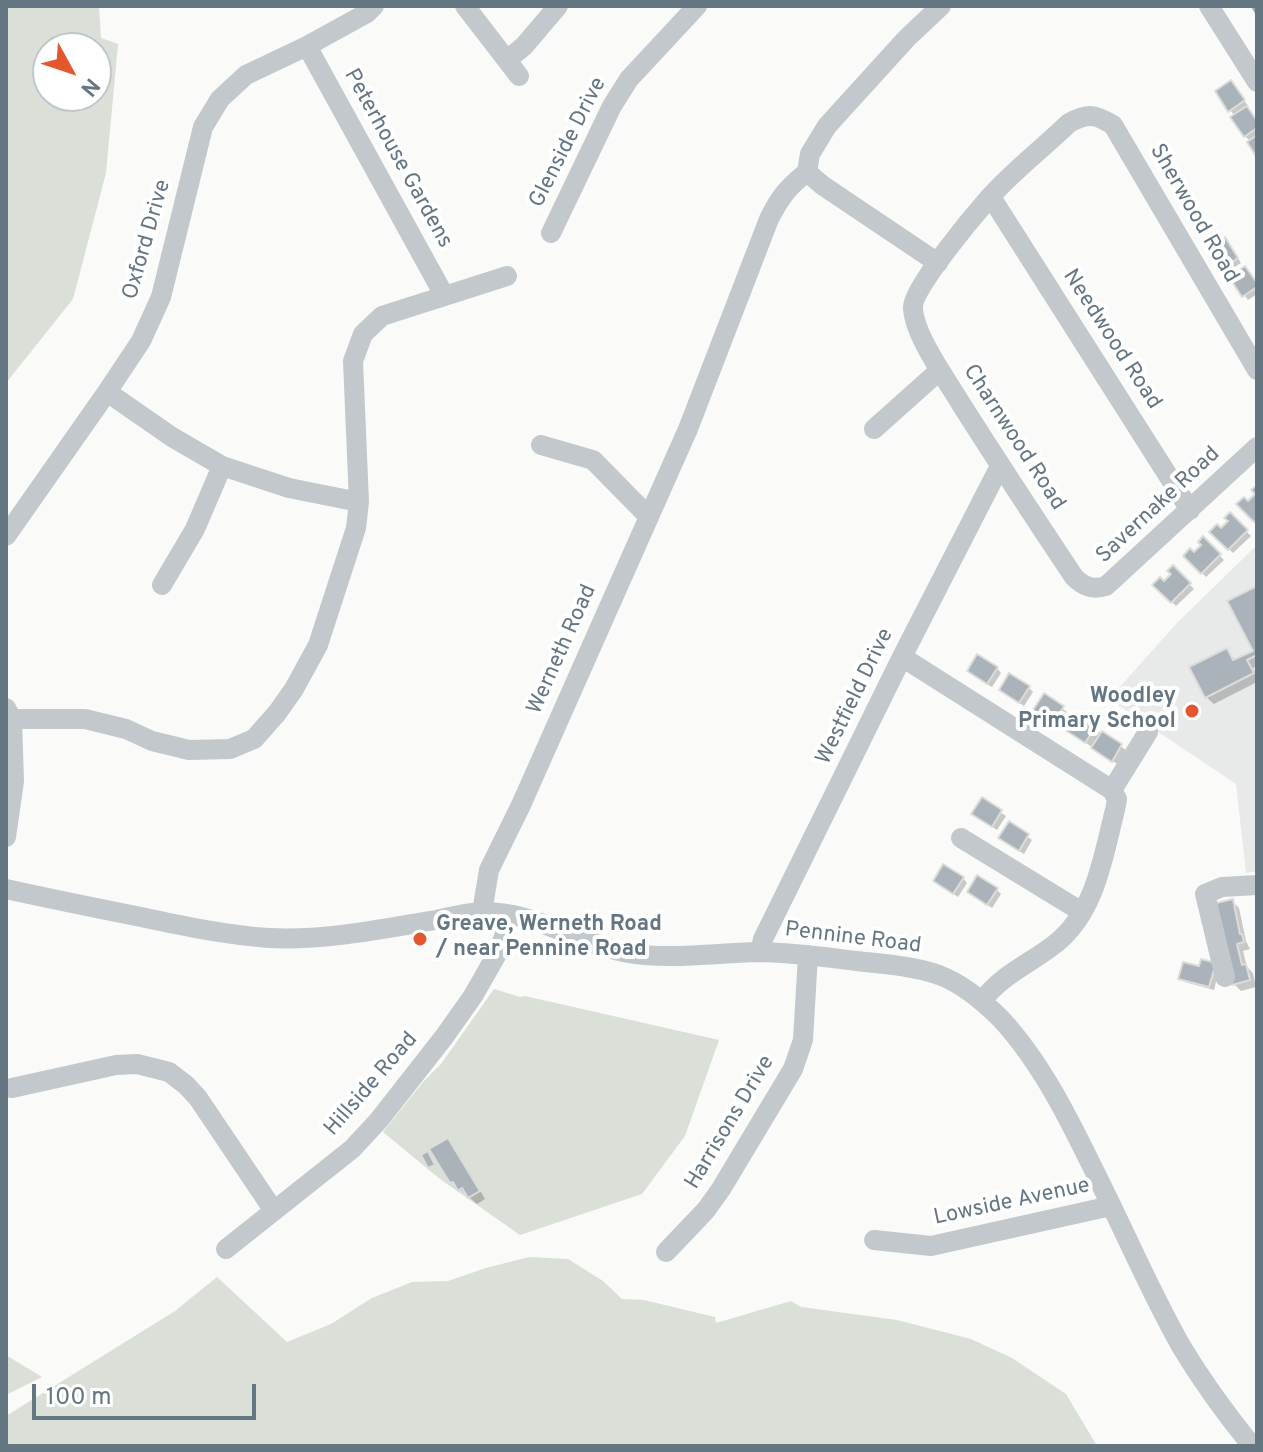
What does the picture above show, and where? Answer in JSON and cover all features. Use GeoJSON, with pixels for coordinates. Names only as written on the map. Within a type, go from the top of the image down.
{"type":"FeatureCollection","features":[{"type":"Feature","properties":{"kind":"street","name":"Oxford Drive"},"geometry":{"type":"LineString","coordinates":[[6,536],[141,341],[161,297],[203,127],[220,99],[246,75],[307,46],[367,13],[374,6]]}},
{"type":"Feature","properties":{"kind":"street"},"geometry":{"type":"LineString","coordinates":[[465,6],[513,68],[524,46],[558,6]]}},
{"type":"Feature","properties":{"kind":"street","name":"Glenside Drive"},"geometry":{"type":"LineString","coordinates":[[551,233],[612,106],[629,79],[697,6]]}},
{"type":"Feature","properties":{"kind":"street","name":"Werneth Road"},"geometry":{"type":"LineString","coordinates":[[482,912],[489,870],[521,805],[688,429],[779,199],[791,184],[807,172],[810,154],[827,126],[886,59],[941,6]]}},
{"type":"Feature","properties":{"kind":"street"},"geometry":{"type":"LineString","coordinates":[[1209,6],[1257,82]]}},
{"type":"Feature","properties":{"kind":"street","name":"Peterhouse Gardens"},"geometry":{"type":"LineString","coordinates":[[307,46],[444,295]]}},
{"type":"Feature","properties":{"kind":"street","name":"Sherwood Road"},"geometry":{"type":"LineString","coordinates":[[991,197],[1069,123],[1082,117],[1098,116],[1113,125],[1257,370]]}},
{"type":"Feature","properties":{"kind":"street"},"geometry":{"type":"LineString","coordinates":[[807,172],[938,263],[991,197]]}},
{"type":"Feature","properties":{"kind":"street","name":"Needwood Road"},"geometry":{"type":"LineString","coordinates":[[991,197],[1190,510]]}},
{"type":"Feature","properties":{"kind":"street","name":"Charnwood Road"},"geometry":{"type":"LineString","coordinates":[[938,263],[912,305],[919,332],[1000,466],[1074,577],[1089,588]]}},
{"type":"Feature","properties":{"kind":"street"},"geometry":{"type":"LineString","coordinates":[[6,837],[14,781],[9,714],[85,719],[189,750],[230,749],[254,739],[294,689],[318,645],[356,528],[359,502],[353,361],[363,334],[382,316],[507,276]]}},
{"type":"Feature","properties":{"kind":"street"},"geometry":{"type":"LineString","coordinates":[[874,429],[940,370]]}},
{"type":"Feature","properties":{"kind":"street"},"geometry":{"type":"LineString","coordinates":[[107,392],[172,437],[222,466],[289,488],[359,502]]}},
{"type":"Feature","properties":{"kind":"street"},"geometry":{"type":"LineString","coordinates":[[541,445],[593,460],[649,517]]}},
{"type":"Feature","properties":{"kind":"street","name":"Savernake Road"},"geometry":{"type":"LineString","coordinates":[[1089,588],[1106,586],[1257,447]]}},
{"type":"Feature","properties":{"kind":"street"},"geometry":{"type":"LineString","coordinates":[[162,585],[195,529],[222,466]]}},
{"type":"Feature","properties":{"kind":"street","name":"Westfield Drive"},"geometry":{"type":"LineString","coordinates":[[760,952],[769,927],[902,657],[1000,466]]}},
{"type":"Feature","properties":{"kind":"street"},"geometry":{"type":"LineString","coordinates":[[902,657],[1112,790],[1117,799],[1093,892],[1070,930],[1000,981],[982,1001]]}},
{"type":"Feature","properties":{"kind":"street"},"geometry":{"type":"LineString","coordinates":[[1112,790],[1148,732]]}},
{"type":"Feature","properties":{"kind":"street"},"geometry":{"type":"LineString","coordinates":[[961,838],[1082,912]]}},
{"type":"Feature","properties":{"kind":"street"},"geometry":{"type":"LineString","coordinates":[[1225,977],[1205,894],[1222,887],[1257,885]]}},
{"type":"Feature","properties":{"kind":"street"},"geometry":{"type":"LineString","coordinates":[[6,889],[190,927],[276,938],[348,934],[482,912]]}},
{"type":"Feature","properties":{"kind":"street","name":"Pennine Road"},"geometry":{"type":"LineString","coordinates":[[482,912],[531,920],[587,942],[630,953],[679,957],[760,952],[808,955],[898,966],[937,975],[959,985],[982,1001],[1016,1038],[1058,1100],[1182,1346],[1207,1387],[1252,1446]]}},
{"type":"Feature","properties":{"kind":"street","name":"Hillside Road"},"geometry":{"type":"LineString","coordinates":[[226,1249],[352,1149],[413,1080],[473,996],[497,954],[505,934],[505,915]]}},
{"type":"Feature","properties":{"kind":"street","name":"Harrisons Drive"},"geometry":{"type":"LineString","coordinates":[[666,1252],[706,1210],[721,1189],[793,1069],[803,1040],[808,955]]}},
{"type":"Feature","properties":{"kind":"street"},"geometry":{"type":"LineString","coordinates":[[12,1088],[116,1065],[137,1064],[169,1072],[198,1098],[274,1211]]}},
{"type":"Feature","properties":{"kind":"street","name":"Lowside Avenue"},"geometry":{"type":"LineString","coordinates":[[874,1240],[931,1246],[1111,1206]]}},
{"type":"Feature","properties":{"kind":"shaded area"},"geometry":{"type":"Polygon","coordinates":[[[6,6],[99,6],[101,32],[32,32],[32,112],[112,112],[106,173],[73,299],[6,383],[6,6]]]}},
{"type":"Feature","properties":{"kind":"shaded area"},"geometry":{"type":"Polygon","coordinates":[[[112,42],[118,44],[112,108],[112,42]]]}},
{"type":"Feature","properties":{"kind":"shaded area","name":"Woodley Primary School"},"geometry":{"type":"Polygon","coordinates":[[[1257,545],[1257,871],[1246,873],[1236,784],[1109,699],[1177,623],[1257,545]]]}},
{"type":"Feature","properties":{"kind":"shaded area"},"geometry":{"type":"Polygon","coordinates":[[[494,989],[719,1040],[685,1136],[642,1194],[520,1235],[440,1179],[383,1132],[441,1064],[494,989]]]}},
{"type":"Feature","properties":{"kind":"shaded area"},"geometry":{"type":"Polygon","coordinates":[[[529,1257],[568,1259],[603,1281],[622,1299],[644,1300],[715,1317],[716,1323],[791,1301],[801,1307],[897,1320],[971,1339],[1012,1358],[1066,1394],[1097,1446],[6,1446],[6,1416],[175,1311],[217,1277],[287,1342],[331,1324],[372,1298],[412,1282],[448,1281],[529,1257]]]}},
{"type":"Feature","properties":{"kind":"shaded area"},"geometry":{"type":"Polygon","coordinates":[[[6,1355],[42,1377],[6,1395],[6,1355]]]}},
{"type":"Feature","properties":{"kind":"building"},"geometry":{"type":"Polygon","coordinates":[[[1231,80],[1245,100],[1228,112],[1215,91],[1231,80]]]}},
{"type":"Feature","properties":{"kind":"building"},"geometry":{"type":"Polygon","coordinates":[[[1247,106],[1257,121],[1257,128],[1244,137],[1230,117],[1247,106]]]}},
{"type":"Feature","properties":{"kind":"building"},"geometry":{"type":"Polygon","coordinates":[[[1257,135],[1257,158],[1247,142],[1257,135]]]}},
{"type":"Feature","properties":{"kind":"building"},"geometry":{"type":"Polygon","coordinates":[[[1225,237],[1238,258],[1224,267],[1210,247],[1225,237]]]}},
{"type":"Feature","properties":{"kind":"building"},"geometry":{"type":"Polygon","coordinates":[[[1245,266],[1257,287],[1242,297],[1229,277],[1245,266]]]}},
{"type":"Feature","properties":{"kind":"building"},"geometry":{"type":"Polygon","coordinates":[[[1257,485],[1255,523],[1236,504],[1244,497],[1248,501],[1255,494],[1251,490],[1257,485]]]}},
{"type":"Feature","properties":{"kind":"building"},"geometry":{"type":"Polygon","coordinates":[[[1230,512],[1248,530],[1228,550],[1209,532],[1217,524],[1221,528],[1228,521],[1224,518],[1230,512]]]}},
{"type":"Feature","properties":{"kind":"building"},"geometry":{"type":"Polygon","coordinates":[[[1203,536],[1221,554],[1201,574],[1183,556],[1190,548],[1194,552],[1201,545],[1198,542],[1203,536]]]}},
{"type":"Feature","properties":{"kind":"building"},"geometry":{"type":"Polygon","coordinates":[[[1173,565],[1191,583],[1171,603],[1152,585],[1160,577],[1164,581],[1171,574],[1167,571],[1173,565]]]}},
{"type":"Feature","properties":{"kind":"building"},"geometry":{"type":"Polygon","coordinates":[[[1257,586],[1257,655],[1247,660],[1254,673],[1205,698],[1189,667],[1227,648],[1233,660],[1253,651],[1227,601],[1257,586]]]}},
{"type":"Feature","properties":{"kind":"building"},"geometry":{"type":"Polygon","coordinates":[[[977,654],[998,667],[987,684],[967,671],[977,654]]]}},
{"type":"Feature","properties":{"kind":"building"},"geometry":{"type":"Polygon","coordinates":[[[1009,673],[1030,686],[1019,703],[999,690],[1009,673]]]}},
{"type":"Feature","properties":{"kind":"building"},"geometry":{"type":"Polygon","coordinates":[[[1044,693],[1064,706],[1054,723],[1033,710],[1044,693]]]}},
{"type":"Feature","properties":{"kind":"building"},"geometry":{"type":"Polygon","coordinates":[[[1075,713],[1096,726],[1085,743],[1065,730],[1075,713]]]}},
{"type":"Feature","properties":{"kind":"building"},"geometry":{"type":"Polygon","coordinates":[[[1102,731],[1122,744],[1112,762],[1091,748],[1102,731]]]}},
{"type":"Feature","properties":{"kind":"building"},"geometry":{"type":"Polygon","coordinates":[[[982,797],[1002,810],[992,827],[971,814],[982,797]]]}},
{"type":"Feature","properties":{"kind":"building"},"geometry":{"type":"Polygon","coordinates":[[[1009,821],[1029,834],[1019,851],[998,838],[1009,821]]]}},
{"type":"Feature","properties":{"kind":"building"},"geometry":{"type":"Polygon","coordinates":[[[943,864],[964,877],[953,894],[933,881],[943,864]]]}},
{"type":"Feature","properties":{"kind":"building"},"geometry":{"type":"Polygon","coordinates":[[[977,875],[998,888],[987,905],[967,892],[977,875]]]}},
{"type":"Feature","properties":{"kind":"building"},"geometry":{"type":"Polygon","coordinates":[[[1233,899],[1244,942],[1237,944],[1242,965],[1246,964],[1250,980],[1232,985],[1212,904],[1233,899]]]}},
{"type":"Feature","properties":{"kind":"building"},"geometry":{"type":"Polygon","coordinates":[[[1201,959],[1216,963],[1209,987],[1178,979],[1183,962],[1199,966],[1201,959]]]}},
{"type":"Feature","properties":{"kind":"building"},"geometry":{"type":"Polygon","coordinates":[[[448,1138],[480,1191],[468,1198],[462,1188],[458,1191],[453,1182],[450,1183],[429,1149],[448,1138]]]}},
{"type":"Feature","properties":{"kind":"building"},"geometry":{"type":"Polygon","coordinates":[[[428,1151],[435,1165],[428,1168],[421,1155],[428,1151]]]}},
{"type":"Feature","properties":{"kind":"railway"},"geometry":{"type":"LineString","coordinates":[[1253,6],[1257,13]]}},
{"type":"Feature","properties":{"kind":"place","name":"Woodley Primary School"},"geometry":{"type":"Point","coordinates":[1192,711]}},
{"type":"Feature","properties":{"kind":"place","name":"Greave, Werneth Road / near Pennine Road"},"geometry":{"type":"Point","coordinates":[420,939]}}]}
